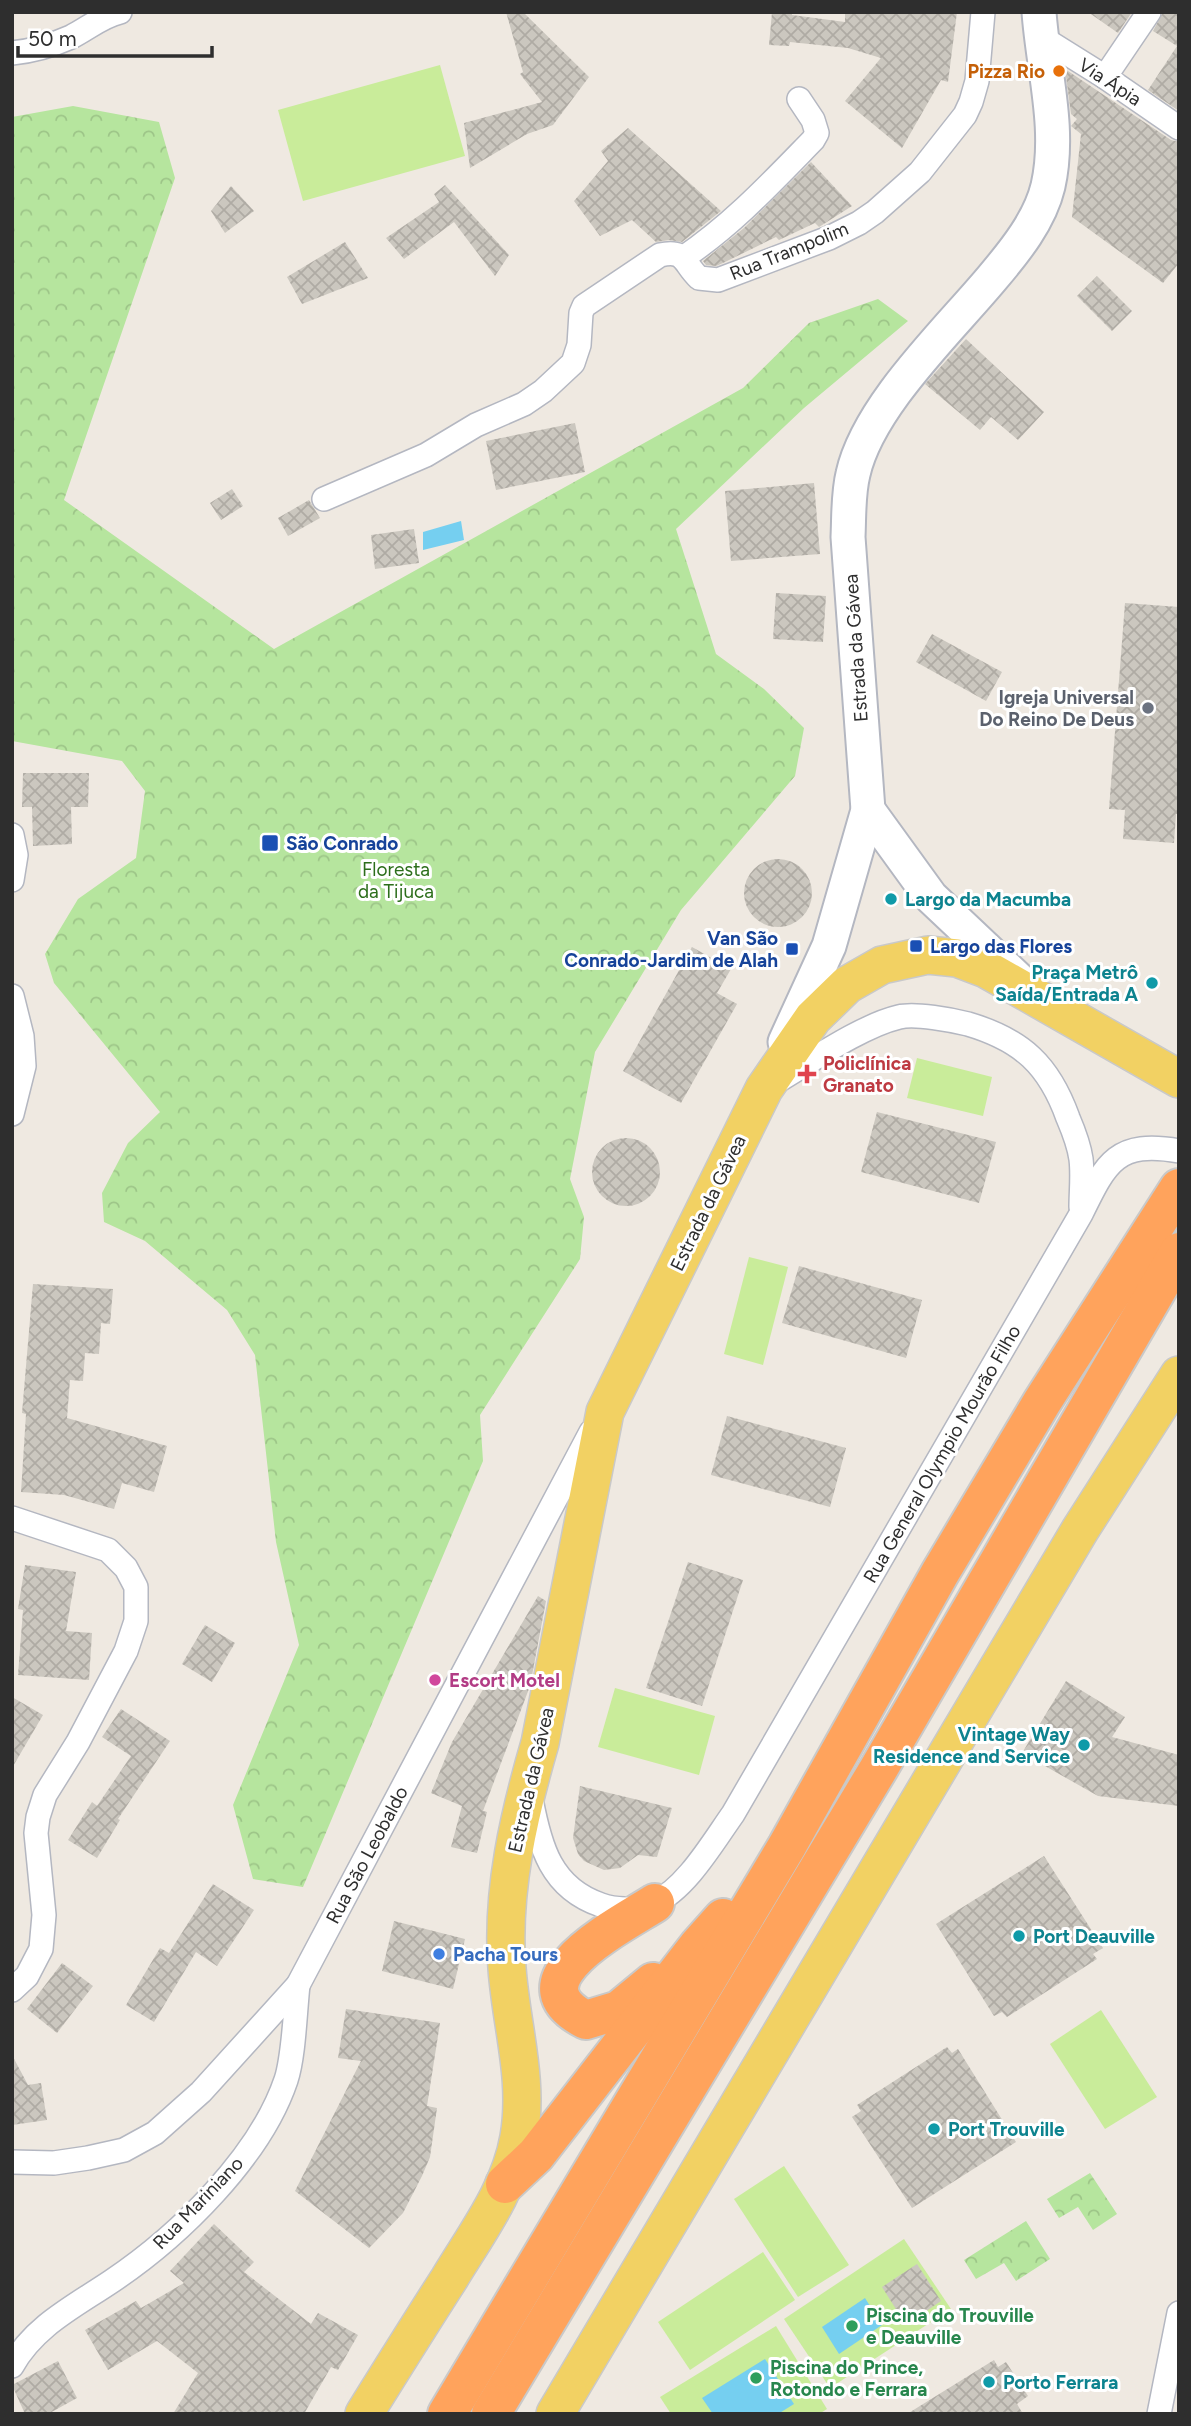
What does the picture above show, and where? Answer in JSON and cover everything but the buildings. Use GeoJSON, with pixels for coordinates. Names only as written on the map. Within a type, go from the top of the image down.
{"type":"FeatureCollection","features":[{"type":"Feature","properties":{"kind":"highway"},"geometry":{"type":"LineString","coordinates":[[447,2414],[787,1846],[940,1573],[1042,1402],[1175,1194]]}},
{"type":"Feature","properties":{"kind":"highway"},"geometry":{"type":"LineString","coordinates":[[491,2414],[879,1768],[1179,1252]]}},
{"type":"Feature","properties":{"kind":"highway"},"geometry":{"type":"LineString","coordinates":[[505,2184],[536,2155],[698,1946],[787,1846]]}},
{"type":"Feature","properties":{"kind":"highway"},"geometry":{"type":"LineString","coordinates":[[655,1903],[587,1947],[560,1977],[559,1994],[564,2007],[586,2020],[619,2010],[698,1946]]}},
{"type":"Feature","properties":{"kind":"main road"},"geometry":{"type":"LineString","coordinates":[[764,1089],[813,1018],[847,985],[882,965],[928,955],[957,958],[986,969],[1169,1062]]}},
{"type":"Feature","properties":{"kind":"main road","name":"Estrada da Gávea"},"geometry":{"type":"LineString","coordinates":[[364,2414],[505,2184],[519,2139],[523,2083],[507,1967],[507,1906],[514,1851],[540,1743],[605,1412],[764,1089]]}},
{"type":"Feature","properties":{"kind":"main road"},"geometry":{"type":"LineString","coordinates":[[555,2414],[1080,1530],[1179,1375]]}},
{"type":"Feature","properties":{"kind":"street"},"geometry":{"type":"LineString","coordinates":[[12,53],[45,47],[120,12]]}},
{"type":"Feature","properties":{"kind":"street","name":"Rua Trampolim"},"geometry":{"type":"LineString","coordinates":[[683,258],[699,278],[718,280],[829,238],[875,212],[920,172],[965,115],[977,81],[983,12]]}},
{"type":"Feature","properties":{"kind":"street"},"geometry":{"type":"LineString","coordinates":[[1105,77],[1149,12]]}},
{"type":"Feature","properties":{"kind":"street","name":"Via Ápia"},"geometry":{"type":"LineString","coordinates":[[1040,25],[1105,77],[1179,128]]}},
{"type":"Feature","properties":{"kind":"street","name":"Estrada da Gávea"},"geometry":{"type":"LineString","coordinates":[[764,1089],[830,946],[868,810],[848,537],[853,472],[865,440],[885,406],[1002,266],[1040,208],[1048,186],[1051,115],[1040,25]]}},
{"type":"Feature","properties":{"kind":"street"},"geometry":{"type":"LineString","coordinates":[[324,499],[426,455],[476,425],[524,404],[543,391],[573,363],[579,345],[584,306],[660,255],[672,252],[683,258],[716,236],[813,141],[817,133],[813,120],[799,99]]}},
{"type":"Feature","properties":{"kind":"street"},"geometry":{"type":"LineString","coordinates":[[868,810],[931,897],[1037,997]]}},
{"type":"Feature","properties":{"kind":"street"},"geometry":{"type":"LineString","coordinates":[[12,835],[16,855],[12,880]]}},
{"type":"Feature","properties":{"kind":"street"},"geometry":{"type":"LineString","coordinates":[[12,996],[22,1036],[24,1066],[12,1114]]}},
{"type":"Feature","properties":{"kind":"street"},"geometry":{"type":"LineString","coordinates":[[764,1089],[854,1036],[901,1017],[951,1020],[994,1032],[1034,1059],[1049,1076],[1060,1095],[1082,1163],[1082,1214]]}},
{"type":"Feature","properties":{"kind":"street","name":"Rua General Olympio Mourão Filho"},"geometry":{"type":"LineString","coordinates":[[529,1782],[537,1833],[547,1857],[568,1889],[591,1902],[614,1909],[631,1909],[655,1903],[675,1888],[695,1867],[733,1814],[1082,1214],[1101,1174],[1112,1160],[1128,1152],[1160,1147],[1179,1151]]}},
{"type":"Feature","properties":{"kind":"street","name":"Rua São Leobaldo"},"geometry":{"type":"LineString","coordinates":[[12,2162],[54,2163],[88,2158],[124,2150],[155,2133],[201,2092],[298,1985],[587,1438],[605,1412]]}},
{"type":"Feature","properties":{"kind":"street"},"geometry":{"type":"LineString","coordinates":[[12,1518],[108,1550],[126,1568],[136,1587],[136,1620],[126,1651],[78,1742],[46,1795],[38,1817],[36,1833],[44,1915],[41,1949],[27,1976],[12,1990]]}},
{"type":"Feature","properties":{"kind":"street","name":"Rua Mariniano"},"geometry":{"type":"LineString","coordinates":[[12,2366],[42,2328],[139,2262],[171,2236],[252,2146],[272,2115],[287,2077],[298,1985]]}},
{"type":"Feature","properties":{"kind":"street"},"geometry":{"type":"LineString","coordinates":[[1159,2414],[1179,2313]]}},
{"type":"Feature","properties":{"kind":"green space"},"geometry":{"type":"Polygon","coordinates":[[[440,65],[465,156],[303,201],[278,110],[440,65]]]}},
{"type":"Feature","properties":{"kind":"green space","name":"Floresta da Tijuca"},"geometry":{"type":"Polygon","coordinates":[[[73,106],[159,122],[175,178],[64,500],[274,649],[743,388],[809,323],[878,299],[908,321],[804,408],[676,529],[716,654],[764,689],[804,728],[795,776],[681,910],[595,1052],[570,1179],[584,1217],[580,1259],[480,1415],[483,1461],[303,1887],[253,1879],[233,1805],[299,1645],[276,1542],[255,1355],[227,1310],[145,1241],[104,1222],[102,1193],[128,1143],[160,1112],[54,983],[45,954],[78,899],[136,858],[145,791],[122,761],[12,741],[12,117],[73,106]]]}},
{"type":"Feature","properties":{"kind":"green space"},"geometry":{"type":"Polygon","coordinates":[[[917,1058],[992,1077],[983,1116],[907,1098],[917,1058]]]}},
{"type":"Feature","properties":{"kind":"green space"},"geometry":{"type":"Polygon","coordinates":[[[749,1257],[788,1267],[763,1365],[724,1354],[749,1257]]]}},
{"type":"Feature","properties":{"kind":"green space"},"geometry":{"type":"Polygon","coordinates":[[[615,1688],[715,1716],[699,1775],[598,1747],[615,1688]]]}},
{"type":"Feature","properties":{"kind":"green space"},"geometry":{"type":"Polygon","coordinates":[[[1101,2010],[1157,2097],[1105,2129],[1050,2044],[1101,2010]]]}},
{"type":"Feature","properties":{"kind":"green space"},"geometry":{"type":"Polygon","coordinates":[[[784,2166],[849,2265],[798,2297],[734,2199],[784,2166]]]}},
{"type":"Feature","properties":{"kind":"green space"},"geometry":{"type":"Polygon","coordinates":[[[1090,2173],[1117,2214],[1093,2230],[1078,2207],[1059,2218],[1047,2199],[1090,2173]]]}},
{"type":"Feature","properties":{"kind":"green space"},"geometry":{"type":"Polygon","coordinates":[[[1026,2221],[1050,2259],[1016,2281],[1004,2263],[976,2279],[964,2260],[1026,2221]]]}},
{"type":"Feature","properties":{"kind":"green space"},"geometry":{"type":"Polygon","coordinates":[[[904,2239],[951,2309],[830,2388],[784,2319],[904,2239]]]}},
{"type":"Feature","properties":{"kind":"green space"},"geometry":{"type":"Polygon","coordinates":[[[763,2252],[795,2300],[690,2370],[658,2322],[763,2252]]]}},
{"type":"Feature","properties":{"kind":"green space"},"geometry":{"type":"Polygon","coordinates":[[[776,2326],[827,2409],[819,2414],[671,2414],[660,2397],[776,2326]]]}},
{"type":"Feature","properties":{"kind":"water"},"geometry":{"type":"Polygon","coordinates":[[[461,521],[464,540],[423,550],[423,532],[461,521]]]}},
{"type":"Feature","properties":{"kind":"water","name":"Piscina do Trouville e Deauville"},"geometry":{"type":"Polygon","coordinates":[[[865,2298],[882,2325],[839,2354],[822,2327],[865,2298]]]}},
{"type":"Feature","properties":{"kind":"water","name":"Piscina do Prince, Rotondo e Ferrara"},"geometry":{"type":"Polygon","coordinates":[[[765,2359],[794,2404],[778,2414],[713,2414],[702,2398],[765,2359]]]}},
{"type":"Feature","properties":{"kind":"place","name":"Pizza Rio"},"geometry":{"type":"Point","coordinates":[1059,71]}},
{"type":"Feature","properties":{"kind":"place","name":"Igreja Universal Do Reino De Deus"},"geometry":{"type":"Point","coordinates":[1148,708]}},
{"type":"Feature","properties":{"kind":"place","name":"São Conrado"},"geometry":{"type":"Point","coordinates":[270,843]}},
{"type":"Feature","properties":{"kind":"place","name":"Largo da Macumba"},"geometry":{"type":"Point","coordinates":[891,899]}},
{"type":"Feature","properties":{"kind":"place","name":"Largo das Flores"},"geometry":{"type":"Point","coordinates":[916,946]}},
{"type":"Feature","properties":{"kind":"place","name":"Van São Conrado-Jardim de Alah"},"geometry":{"type":"Point","coordinates":[792,949]}},
{"type":"Feature","properties":{"kind":"place","name":"Praça Metrô Saída/Entrada A"},"geometry":{"type":"Point","coordinates":[1152,983]}},
{"type":"Feature","properties":{"kind":"place","name":"Policlínica Granato"},"geometry":{"type":"Point","coordinates":[807,1074]}},
{"type":"Feature","properties":{"kind":"place","name":"Escort Motel"},"geometry":{"type":"Point","coordinates":[435,1680]}},
{"type":"Feature","properties":{"kind":"place","name":"Vintage Way Residence and Service"},"geometry":{"type":"Point","coordinates":[1084,1745]}},
{"type":"Feature","properties":{"kind":"place","name":"Port Deauville"},"geometry":{"type":"Point","coordinates":[1019,1936]}},
{"type":"Feature","properties":{"kind":"place","name":"Pacha Tours"},"geometry":{"type":"Point","coordinates":[439,1954]}},
{"type":"Feature","properties":{"kind":"place","name":"Port Trouville"},"geometry":{"type":"Point","coordinates":[934,2129]}},
{"type":"Feature","properties":{"kind":"place","name":"Piscina do Trouville e Deauville"},"geometry":{"type":"Point","coordinates":[852,2326]}},
{"type":"Feature","properties":{"kind":"place","name":"Piscina do Prince, Rotondo e Ferrara"},"geometry":{"type":"Point","coordinates":[756,2378]}},
{"type":"Feature","properties":{"kind":"place","name":"Porto Ferrara"},"geometry":{"type":"Point","coordinates":[989,2382]}}]}
